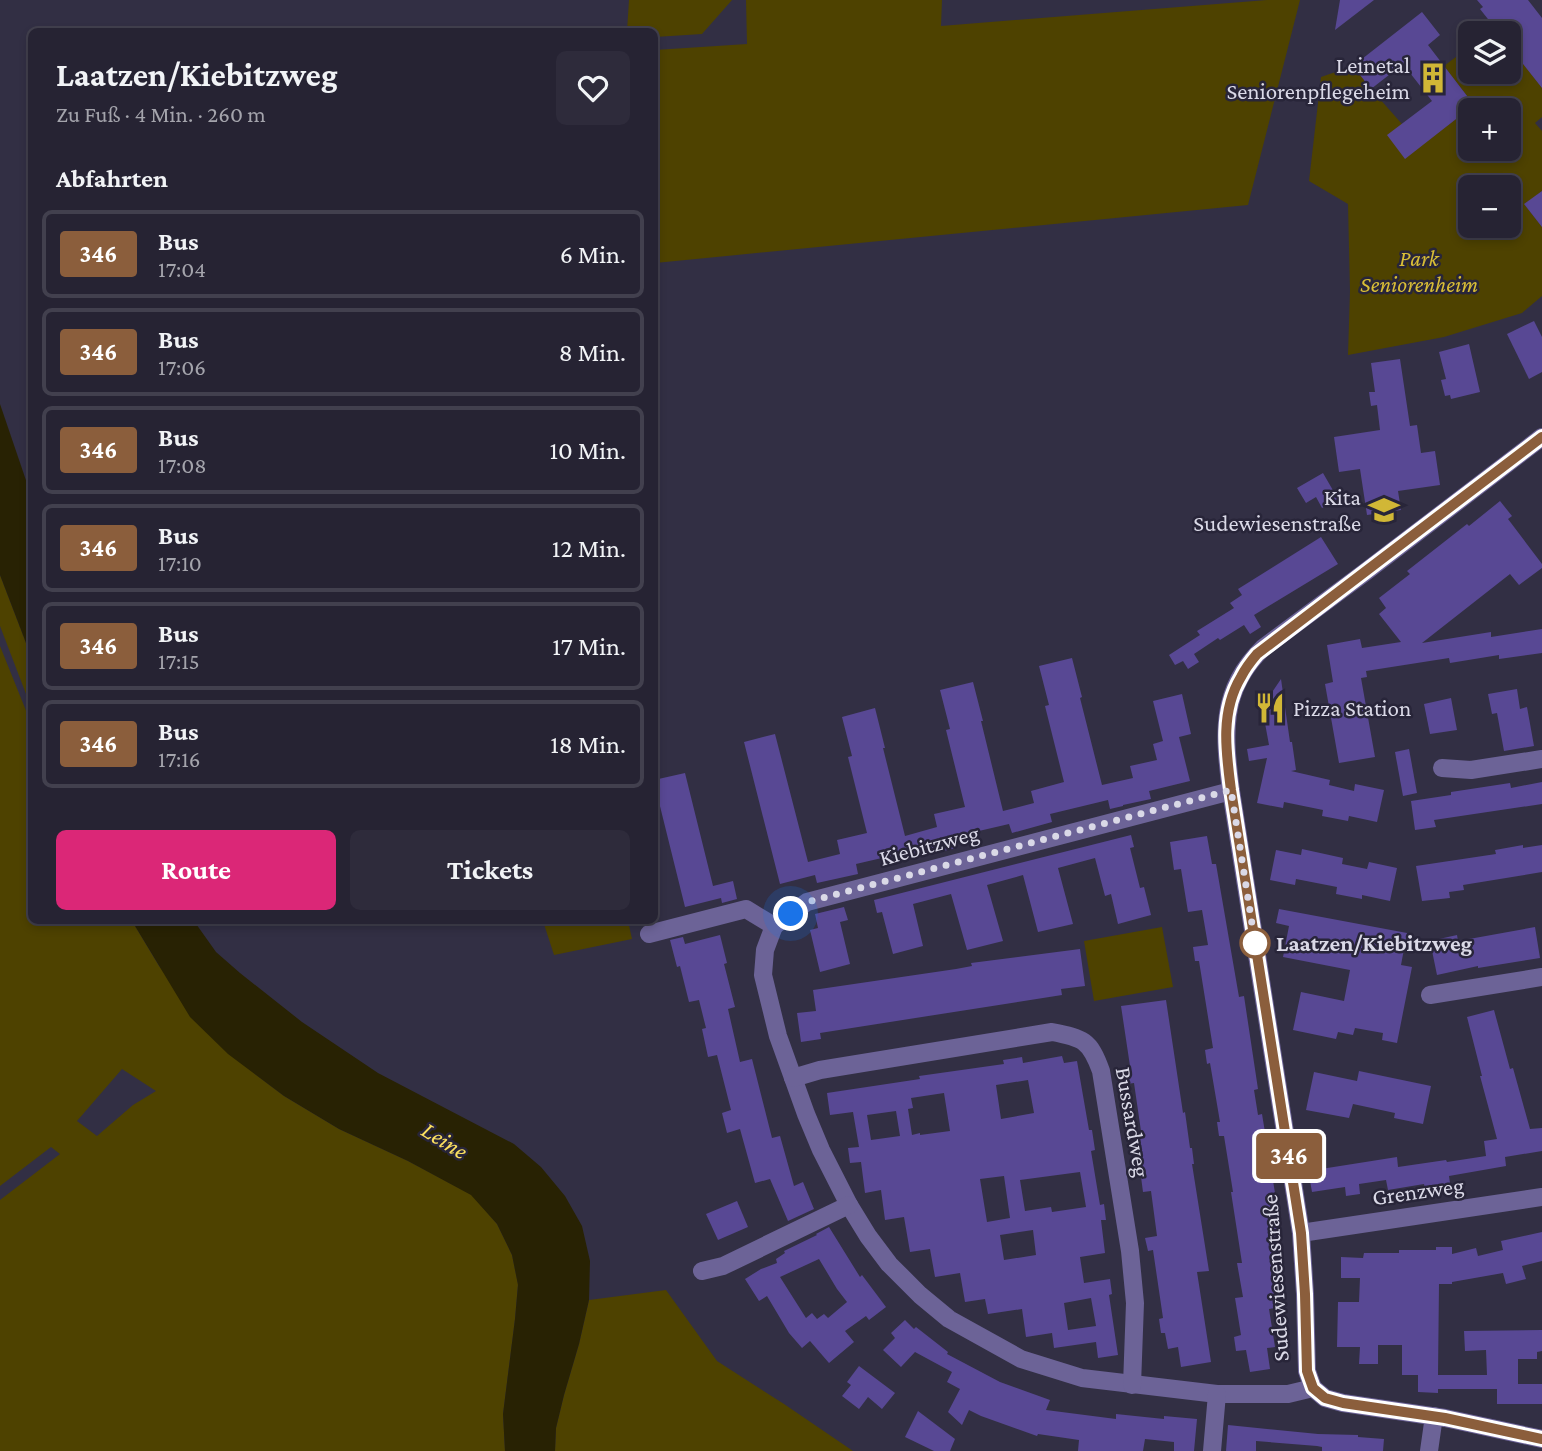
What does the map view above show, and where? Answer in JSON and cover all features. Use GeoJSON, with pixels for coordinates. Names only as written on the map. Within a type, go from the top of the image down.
{"type":"FeatureCollection","features":[{"type":"Feature","properties":{"kind":"street","name":"Sudewiesenstraße"},"geometry":{"type":"LineString","coordinates":[[1313,1388],[1307,1371],[1301,1233],[1231,790],[1226,754],[1227,715],[1240,678],[1257,654],[1542,437]]}},
{"type":"Feature","properties":{"kind":"street"},"geometry":{"type":"LineString","coordinates":[[1442,768],[1471,770],[1542,759]]}},
{"type":"Feature","properties":{"kind":"street","name":"Kiebitzweg"},"geometry":{"type":"LineString","coordinates":[[774,926],[807,902],[1231,790]]}},
{"type":"Feature","properties":{"kind":"street"},"geometry":{"type":"LineString","coordinates":[[649,934],[746,909],[774,926],[765,950],[763,975],[778,1036],[821,1150],[849,1205],[889,1264],[949,1319],[1021,1359],[1082,1378],[1217,1394],[1288,1394],[1313,1388],[1325,1398],[1343,1403],[1434,1416],[1542,1439]]}},
{"type":"Feature","properties":{"kind":"street"},"geometry":{"type":"LineString","coordinates":[[1430,995],[1542,977]]}},
{"type":"Feature","properties":{"kind":"street","name":"Bussardweg"},"geometry":{"type":"LineString","coordinates":[[793,1078],[820,1070],[1052,1032],[1078,1037],[1094,1051],[1101,1071],[1130,1251],[1135,1303],[1132,1385]]}},
{"type":"Feature","properties":{"kind":"street","name":"Grenzweg"},"geometry":{"type":"LineString","coordinates":[[1301,1233],[1542,1198]]}},
{"type":"Feature","properties":{"kind":"street"},"geometry":{"type":"LineString","coordinates":[[702,1271],[723,1266],[849,1205]]}},
{"type":"Feature","properties":{"kind":"street"},"geometry":{"type":"LineString","coordinates":[[1212,1451],[1217,1394]]}},
{"type":"Feature","properties":{"kind":"street"},"geometry":{"type":"LineString","coordinates":[[1429,1451],[1434,1416]]}},
{"type":"Feature","properties":{"kind":"green space"},"geometry":{"type":"Polygon","coordinates":[[[629,0],[732,0],[702,34],[658,37],[658,28],[627,28],[629,0]]]}},
{"type":"Feature","properties":{"kind":"green space"},"geometry":{"type":"Polygon","coordinates":[[[746,0],[942,0],[941,26],[1267,0],[1300,0],[1248,205],[658,263],[658,50],[747,44],[746,0]]]}},
{"type":"Feature","properties":{"kind":"green space","name":"Park Seniorenheim"},"geometry":{"type":"Polygon","coordinates":[[[1458,55],[1458,84],[1521,84],[1521,61],[1542,88],[1542,117],[1535,123],[1542,131],[1542,191],[1525,205],[1542,227],[1542,296],[1522,313],[1444,337],[1348,355],[1348,204],[1309,181],[1321,77],[1353,66],[1402,124],[1405,158],[1458,117],[1458,161],[1521,161],[1521,98],[1469,98],[1444,66],[1458,55]]]}},
{"type":"Feature","properties":{"kind":"green space"},"geometry":{"type":"Polygon","coordinates":[[[0,575],[28,648],[28,699],[0,626],[0,575]]]}},
{"type":"Feature","properties":{"kind":"green space"},"geometry":{"type":"Polygon","coordinates":[[[0,646],[28,716],[28,924],[134,924],[159,966],[255,1074],[284,1096],[339,1129],[472,1195],[497,1224],[512,1255],[518,1284],[503,1414],[505,1451],[0,1451],[0,1200],[60,1154],[51,1147],[0,1186],[0,646]],[[122,1069],[77,1121],[97,1136],[133,1105],[156,1091],[122,1069]]]}},
{"type":"Feature","properties":{"kind":"green space"},"geometry":{"type":"Polygon","coordinates":[[[544,924],[629,924],[632,939],[554,955],[544,924]]]}},
{"type":"Feature","properties":{"kind":"green space"},"geometry":{"type":"Polygon","coordinates":[[[1162,927],[1173,987],[1094,1001],[1084,941],[1162,927]]]}},
{"type":"Feature","properties":{"kind":"green space"},"geometry":{"type":"Polygon","coordinates":[[[666,1290],[717,1361],[853,1451],[555,1451],[556,1428],[589,1300],[666,1290]]]}},
{"type":"Feature","properties":{"kind":"water"},"geometry":{"type":"Polygon","coordinates":[[[0,404],[28,486],[28,648],[0,575],[0,404]]]}},
{"type":"Feature","properties":{"kind":"water","name":"Leine"},"geometry":{"type":"Polygon","coordinates":[[[134,924],[196,924],[216,952],[302,1022],[378,1073],[514,1144],[541,1167],[565,1196],[582,1226],[590,1261],[589,1300],[556,1428],[555,1451],[505,1451],[503,1414],[518,1285],[512,1255],[497,1224],[471,1195],[408,1161],[339,1129],[284,1096],[228,1054],[190,1017],[134,924]]]}},
{"type":"Feature","properties":{"kind":"building"},"geometry":{"type":"Polygon","coordinates":[[[1340,0],[1374,0],[1335,30],[1340,0]]]}},
{"type":"Feature","properties":{"kind":"building"},"geometry":{"type":"Polygon","coordinates":[[[1477,0],[1528,0],[1542,18],[1542,88],[1521,61],[1521,21],[1490,21],[1480,9],[1483,7],[1477,0]]]}},
{"type":"Feature","properties":{"kind":"building","name":"Leinetal Seniorenpflegeheim"},"geometry":{"type":"Polygon","coordinates":[[[1422,12],[1440,35],[1428,45],[1469,98],[1458,98],[1458,118],[1405,159],[1387,135],[1432,101],[1403,64],[1371,89],[1353,66],[1422,12]]]}},
{"type":"Feature","properties":{"kind":"building"},"geometry":{"type":"Polygon","coordinates":[[[1542,191],[1542,227],[1524,204],[1542,191]]]}},
{"type":"Feature","properties":{"kind":"building"},"geometry":{"type":"Polygon","coordinates":[[[1534,321],[1542,337],[1542,372],[1529,379],[1507,334],[1534,321]]]}},
{"type":"Feature","properties":{"kind":"building"},"geometry":{"type":"Polygon","coordinates":[[[1469,344],[1480,392],[1451,399],[1450,395],[1445,396],[1441,380],[1446,379],[1439,352],[1469,344]]]}},
{"type":"Feature","properties":{"kind":"building"},"geometry":{"type":"Polygon","coordinates":[[[1400,359],[1410,426],[1417,425],[1421,453],[1435,451],[1440,485],[1398,491],[1401,510],[1367,515],[1360,469],[1339,472],[1334,437],[1380,430],[1377,405],[1371,406],[1369,392],[1375,392],[1371,363],[1400,359]]]}},
{"type":"Feature","properties":{"kind":"building"},"geometry":{"type":"Polygon","coordinates":[[[1323,473],[1338,499],[1322,508],[1316,497],[1306,503],[1297,488],[1323,473]]]}},
{"type":"Feature","properties":{"kind":"building"},"geometry":{"type":"Polygon","coordinates":[[[1500,501],[1512,516],[1508,519],[1542,564],[1542,568],[1519,585],[1510,574],[1422,643],[1491,632],[1491,637],[1542,629],[1542,653],[1499,659],[1499,655],[1450,663],[1449,658],[1366,671],[1367,677],[1361,678],[1375,757],[1339,763],[1325,684],[1333,682],[1327,645],[1360,639],[1362,648],[1401,642],[1379,614],[1386,608],[1379,598],[1410,574],[1407,571],[1500,501]]]}},
{"type":"Feature","properties":{"kind":"building"},"geometry":{"type":"Polygon","coordinates":[[[1321,537],[1338,564],[1254,615],[1261,627],[1250,634],[1244,625],[1194,654],[1199,662],[1188,669],[1183,661],[1175,665],[1169,655],[1200,635],[1197,631],[1234,608],[1230,603],[1242,595],[1238,589],[1321,537]]]}},
{"type":"Feature","properties":{"kind":"building"},"geometry":{"type":"Polygon","coordinates":[[[1072,658],[1102,785],[1133,778],[1130,766],[1157,760],[1153,744],[1163,741],[1153,701],[1182,694],[1191,734],[1179,737],[1190,781],[1149,791],[1151,799],[1123,806],[1110,809],[1108,800],[1050,814],[1052,822],[1012,833],[1009,824],[953,837],[956,848],[914,858],[912,851],[856,864],[858,874],[817,883],[815,875],[780,884],[744,742],[775,734],[808,862],[840,854],[837,840],[867,833],[848,757],[852,756],[842,717],[875,708],[905,836],[937,827],[934,814],[965,807],[946,730],[950,729],[940,690],[973,682],[1003,811],[1034,803],[1031,791],[1064,782],[1045,706],[1049,705],[1039,666],[1072,658]]]}},
{"type":"Feature","properties":{"kind":"building"},"geometry":{"type":"Polygon","coordinates":[[[1281,679],[1296,770],[1291,771],[1330,780],[1329,785],[1354,791],[1355,784],[1384,790],[1377,822],[1349,816],[1348,821],[1322,816],[1323,810],[1284,802],[1283,808],[1257,803],[1267,758],[1249,761],[1247,749],[1269,745],[1262,707],[1281,679]]]}},
{"type":"Feature","properties":{"kind":"building"},"geometry":{"type":"Polygon","coordinates":[[[1517,689],[1520,709],[1527,707],[1534,746],[1504,751],[1497,713],[1492,714],[1488,694],[1517,689]]]}},
{"type":"Feature","properties":{"kind":"building"},"geometry":{"type":"Polygon","coordinates":[[[1451,698],[1457,730],[1430,734],[1424,704],[1451,698]]]}},
{"type":"Feature","properties":{"kind":"building"},"geometry":{"type":"Polygon","coordinates":[[[1409,749],[1417,793],[1403,796],[1395,752],[1409,749]]]}},
{"type":"Feature","properties":{"kind":"building"},"geometry":{"type":"Polygon","coordinates":[[[685,773],[713,886],[733,881],[737,899],[722,903],[721,898],[685,907],[658,796],[658,779],[685,773]]]}},
{"type":"Feature","properties":{"kind":"building"},"geometry":{"type":"Polygon","coordinates":[[[1542,782],[1542,804],[1434,820],[1436,827],[1415,830],[1411,801],[1510,783],[1511,788],[1542,782]]]}},
{"type":"Feature","properties":{"kind":"building"},"geometry":{"type":"Polygon","coordinates":[[[1131,835],[1134,847],[1130,848],[1140,888],[1144,887],[1151,915],[1118,924],[1111,894],[1105,896],[1095,858],[1058,868],[1073,924],[1038,932],[1023,875],[987,885],[1003,941],[967,950],[951,894],[913,904],[923,946],[893,954],[882,912],[877,913],[874,900],[1131,835]]]}},
{"type":"Feature","properties":{"kind":"building"},"geometry":{"type":"Polygon","coordinates":[[[1207,836],[1212,864],[1216,864],[1239,997],[1244,996],[1258,1089],[1254,1090],[1258,1115],[1262,1114],[1279,1233],[1274,1234],[1279,1272],[1271,1273],[1276,1308],[1269,1309],[1275,1347],[1267,1348],[1270,1369],[1250,1372],[1246,1350],[1236,1351],[1234,1337],[1241,1335],[1235,1298],[1243,1297],[1237,1263],[1242,1263],[1224,1136],[1219,1136],[1217,1122],[1220,1122],[1210,1063],[1207,1064],[1205,1050],[1213,1048],[1199,961],[1195,961],[1193,947],[1208,945],[1202,910],[1188,912],[1181,869],[1174,870],[1170,842],[1207,836]]]}},
{"type":"Feature","properties":{"kind":"building"},"geometry":{"type":"Polygon","coordinates":[[[1523,845],[1523,848],[1542,845],[1542,872],[1463,885],[1464,890],[1449,892],[1450,898],[1422,901],[1416,866],[1496,854],[1495,850],[1523,845]]]}},
{"type":"Feature","properties":{"kind":"building"},"geometry":{"type":"Polygon","coordinates":[[[1302,849],[1343,858],[1342,864],[1367,869],[1369,862],[1397,868],[1390,901],[1362,895],[1362,899],[1336,894],[1337,887],[1296,879],[1295,885],[1270,880],[1276,850],[1301,855],[1302,849]]]}},
{"type":"Feature","properties":{"kind":"building"},"geometry":{"type":"Polygon","coordinates":[[[844,907],[848,920],[840,922],[850,964],[820,972],[810,930],[818,928],[815,914],[844,907]]]}},
{"type":"Feature","properties":{"kind":"building"},"geometry":{"type":"Polygon","coordinates":[[[1279,909],[1407,933],[1401,965],[1412,967],[1397,1043],[1382,1040],[1383,1033],[1355,1028],[1353,1035],[1338,1032],[1336,1039],[1293,1030],[1301,992],[1344,1001],[1350,970],[1283,957],[1289,926],[1276,923],[1279,909]]]}},
{"type":"Feature","properties":{"kind":"building"},"geometry":{"type":"Polygon","coordinates":[[[1535,927],[1540,958],[1478,966],[1437,975],[1430,941],[1457,935],[1458,941],[1535,927]]]}},
{"type":"Feature","properties":{"kind":"building"},"geometry":{"type":"Polygon","coordinates":[[[720,935],[735,1007],[728,1009],[740,1062],[752,1059],[772,1138],[780,1136],[794,1186],[803,1182],[814,1209],[788,1221],[770,1179],[755,1183],[740,1129],[727,1133],[722,1113],[731,1110],[717,1055],[708,1057],[702,1029],[706,1028],[699,1000],[689,1002],[670,940],[683,937],[685,944],[720,935]]]}},
{"type":"Feature","properties":{"kind":"building"},"geometry":{"type":"Polygon","coordinates":[[[1080,949],[1085,986],[1061,989],[1062,995],[820,1033],[821,1039],[801,1042],[797,1013],[816,1011],[813,990],[956,969],[972,966],[971,963],[1080,949]]]}},
{"type":"Feature","properties":{"kind":"building"},"geometry":{"type":"Polygon","coordinates":[[[1166,1000],[1183,1113],[1185,1112],[1192,1148],[1192,1164],[1209,1271],[1197,1272],[1211,1362],[1181,1367],[1178,1347],[1168,1349],[1165,1333],[1161,1333],[1159,1319],[1163,1318],[1153,1250],[1148,1251],[1145,1238],[1157,1236],[1151,1191],[1143,1192],[1136,1139],[1142,1138],[1134,1083],[1127,1084],[1124,1067],[1130,1066],[1121,1006],[1166,1000]]]}},
{"type":"Feature","properties":{"kind":"building"},"geometry":{"type":"Polygon","coordinates":[[[1494,1010],[1530,1129],[1542,1128],[1542,1151],[1505,1157],[1506,1166],[1449,1176],[1451,1190],[1426,1194],[1424,1184],[1388,1190],[1386,1180],[1359,1184],[1360,1194],[1346,1196],[1345,1187],[1312,1192],[1309,1175],[1322,1173],[1321,1169],[1397,1157],[1398,1167],[1486,1156],[1484,1141],[1497,1139],[1467,1017],[1494,1010]]]}},
{"type":"Feature","properties":{"kind":"building"},"geometry":{"type":"Polygon","coordinates":[[[1062,1056],[1064,1063],[1077,1061],[1089,1130],[1092,1130],[1095,1150],[1091,1151],[1100,1205],[1104,1204],[1106,1220],[1101,1220],[1105,1253],[1080,1257],[1084,1283],[1110,1279],[1112,1294],[1109,1295],[1118,1355],[1098,1358],[1096,1342],[1054,1348],[1052,1333],[1026,1337],[1022,1309],[988,1314],[985,1299],[965,1302],[960,1273],[935,1277],[930,1249],[910,1252],[904,1217],[885,1220],[881,1190],[865,1193],[861,1162],[850,1163],[848,1148],[859,1147],[853,1112],[830,1115],[827,1093],[1004,1064],[1003,1060],[1022,1057],[1023,1063],[1062,1056]],[[1028,1080],[996,1085],[1001,1119],[1034,1113],[1028,1080]],[[944,1093],[911,1098],[913,1108],[908,1109],[912,1135],[950,1131],[944,1093]],[[896,1111],[867,1115],[871,1140],[900,1136],[896,1111]],[[1080,1172],[1020,1180],[1025,1211],[1051,1207],[1052,1212],[1086,1207],[1080,1172]],[[1004,1176],[980,1179],[987,1222],[1010,1218],[1004,1176]],[[1033,1230],[1000,1235],[1004,1260],[1036,1255],[1033,1230]],[[1091,1298],[1064,1303],[1068,1330],[1096,1326],[1091,1298]]]}},
{"type":"Feature","properties":{"kind":"building"},"geometry":{"type":"Polygon","coordinates":[[[1359,1071],[1431,1086],[1423,1124],[1394,1118],[1395,1113],[1353,1104],[1349,1118],[1306,1110],[1314,1072],[1357,1081],[1359,1071]]]}},
{"type":"Feature","properties":{"kind":"building"},"geometry":{"type":"Polygon","coordinates":[[[737,1201],[748,1227],[718,1240],[706,1214],[737,1201]]]}},
{"type":"Feature","properties":{"kind":"building"},"geometry":{"type":"Polygon","coordinates":[[[829,1227],[860,1277],[862,1275],[886,1307],[869,1320],[866,1316],[845,1331],[854,1342],[829,1363],[810,1341],[802,1348],[789,1333],[767,1296],[759,1301],[745,1279],[777,1263],[776,1259],[785,1253],[784,1251],[829,1227]],[[819,1259],[780,1277],[806,1318],[812,1313],[817,1319],[824,1314],[828,1318],[847,1302],[819,1259]]]}},
{"type":"Feature","properties":{"kind":"building"},"geometry":{"type":"Polygon","coordinates":[[[1542,1232],[1542,1261],[1522,1266],[1526,1279],[1506,1284],[1503,1273],[1452,1284],[1439,1284],[1438,1375],[1487,1375],[1486,1350],[1465,1351],[1464,1331],[1542,1330],[1542,1351],[1537,1352],[1537,1359],[1518,1359],[1518,1384],[1542,1384],[1542,1404],[1497,1404],[1497,1389],[1438,1389],[1438,1393],[1418,1392],[1418,1375],[1402,1375],[1402,1345],[1378,1345],[1378,1364],[1359,1364],[1360,1347],[1337,1347],[1338,1302],[1359,1302],[1360,1278],[1341,1278],[1341,1257],[1363,1258],[1364,1253],[1436,1250],[1436,1247],[1452,1247],[1452,1254],[1476,1248],[1478,1256],[1503,1250],[1501,1241],[1542,1232]]]}},
{"type":"Feature","properties":{"kind":"building"},"geometry":{"type":"Polygon","coordinates":[[[905,1320],[948,1352],[947,1354],[1000,1382],[1050,1400],[1046,1410],[1116,1419],[1116,1414],[1197,1419],[1194,1451],[1174,1451],[1174,1442],[1145,1439],[1143,1451],[1078,1451],[1079,1440],[1037,1436],[969,1410],[962,1425],[948,1412],[960,1389],[947,1382],[952,1372],[915,1352],[901,1367],[883,1350],[895,1338],[891,1333],[905,1320]]]}},
{"type":"Feature","properties":{"kind":"building"},"geometry":{"type":"Polygon","coordinates":[[[859,1366],[895,1393],[882,1409],[868,1397],[859,1409],[842,1396],[851,1385],[847,1382],[859,1366]]]}},
{"type":"Feature","properties":{"kind":"building"},"geometry":{"type":"Polygon","coordinates":[[[918,1411],[955,1439],[950,1451],[934,1451],[905,1437],[918,1411]]]}},
{"type":"Feature","properties":{"kind":"building"},"geometry":{"type":"Polygon","coordinates":[[[1228,1425],[1384,1439],[1383,1451],[1322,1451],[1322,1447],[1317,1446],[1256,1441],[1256,1451],[1226,1451],[1228,1425]]]}},
{"type":"Feature","properties":{"kind":"bus line","name":"346"},"geometry":{"type":"LineString","coordinates":[[1542,437],[1257,654],[1240,678],[1232,696],[1227,715],[1226,754],[1301,1233],[1307,1371],[1313,1388],[1325,1398],[1343,1403],[1434,1416],[1542,1439]]}},
{"type":"Feature","properties":{"kind":"place","name":"Leinetal Seniorenpflegeheim"},"geometry":{"type":"Point","coordinates":[1433,78]}},
{"type":"Feature","properties":{"kind":"place","name":"Kita Sudewiesenstraße"},"geometry":{"type":"Point","coordinates":[1384,510]}},
{"type":"Feature","properties":{"kind":"place","name":"Pizza Station"},"geometry":{"type":"Point","coordinates":[1270,708]}},
{"type":"Feature","properties":{"kind":"place","name":"Laatzen/Kiebitzweg"},"geometry":{"type":"Point","coordinates":[1255,943]}},
{"type":"Feature","properties":{"kind":"route"},"geometry":{"type":"LineString","coordinates":[[791,914],[807,902],[1231,790],[1255,943]]}}]}
